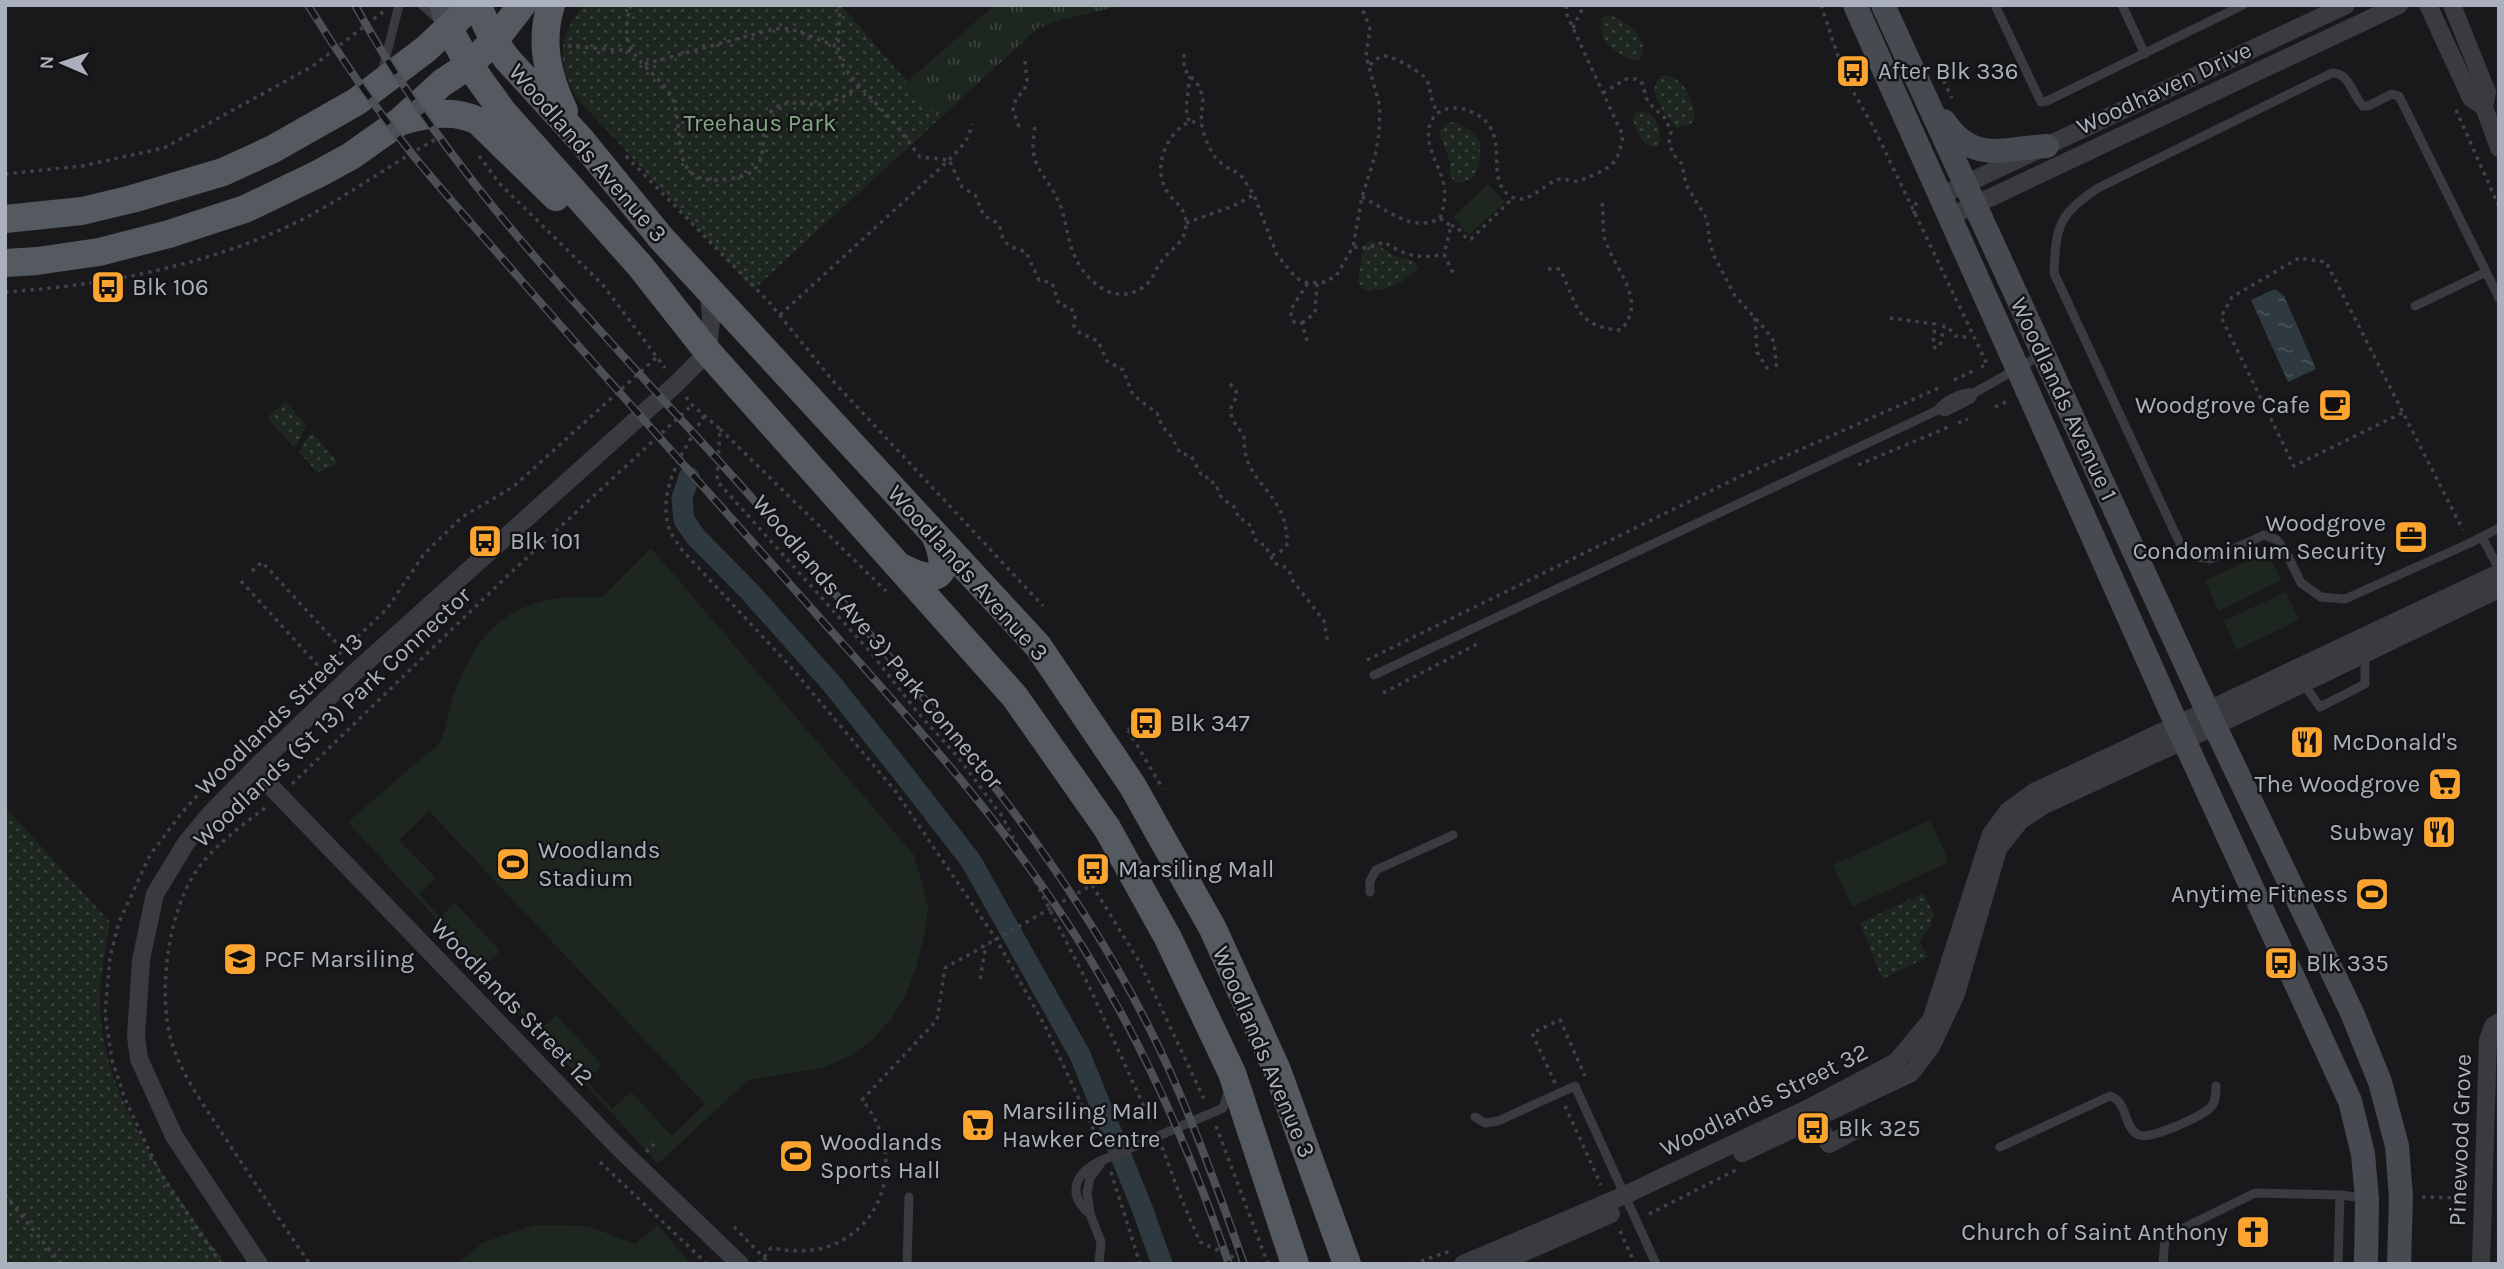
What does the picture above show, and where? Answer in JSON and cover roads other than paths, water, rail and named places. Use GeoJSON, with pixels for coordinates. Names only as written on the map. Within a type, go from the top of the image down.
{"type":"FeatureCollection","features":[{"type":"Feature","properties":{"kind":"main road"},"geometry":{"type":"LineString","coordinates":[[5,219],[82,211],[223,172],[317,125],[356,102],[426,49],[445,17],[470,5]]}},
{"type":"Feature","properties":{"kind":"main road","name":"Woodlands Avenue 3"},"geometry":{"type":"LineString","coordinates":[[477,5],[494,41],[507,59],[582,141],[661,238],[1038,646],[1139,797],[1213,929],[1277,1070],[1347,1264]]}},
{"type":"Feature","properties":{"kind":"main road"},"geometry":{"type":"LineString","coordinates":[[5,263],[99,252],[169,234],[245,209],[351,156],[399,122],[442,83],[469,65],[494,41],[522,5]]}},
{"type":"Feature","properties":{"kind":"main road"},"geometry":{"type":"LineString","coordinates":[[551,5],[545,44],[551,81],[565,114],[582,141]]}},
{"type":"Feature","properties":{"kind":"main road","name":"Woodlands Avenue 1"},"geometry":{"type":"LineString","coordinates":[[1855,5],[2180,733],[2350,1101],[2363,1154],[2367,1199],[2366,1264]]}},
{"type":"Feature","properties":{"kind":"main road","name":"Woodlands Avenue 1"},"geometry":{"type":"LineString","coordinates":[[1882,5],[2211,718],[2353,1015],[2380,1082],[2397,1146],[2401,1197],[2399,1264]]}},
{"type":"Feature","properties":{"kind":"main road","name":"Woodlands Avenue 3"},"geometry":{"type":"LineString","coordinates":[[445,17],[469,65],[503,112],[640,267],[708,352],[1015,697],[1107,828],[1168,938],[1232,1073],[1295,1264]]}},
{"type":"Feature","properties":{"kind":"main road"},"geometry":{"type":"LineString","coordinates":[[399,122],[444,114],[462,115],[478,121],[685,324]]}},
{"type":"Feature","properties":{"kind":"main road"},"geometry":{"type":"LineString","coordinates":[[1934,116],[1943,120],[1962,143],[1989,153],[2047,146]]}},
{"type":"Feature","properties":{"kind":"main road"},"geometry":{"type":"LineString","coordinates":[[899,566],[922,578],[935,576],[944,562],[935,535]]}},
{"type":"Feature","properties":{"kind":"street","name":"Woodhaven Drive"},"geometry":{"type":"LineString","coordinates":[[1970,195],[2047,146],[2346,5]]}},
{"type":"Feature","properties":{"kind":"street","name":"Woodhaven Drive"},"geometry":{"type":"LineString","coordinates":[[1945,207],[2399,5]]}},
{"type":"Feature","properties":{"kind":"street"},"geometry":{"type":"LineString","coordinates":[[2428,5],[2471,98],[2484,107]]}},
{"type":"Feature","properties":{"kind":"street"},"geometry":{"type":"LineString","coordinates":[[2452,5],[2487,92],[2484,107],[2499,148]]}},
{"type":"Feature","properties":{"kind":"street"},"geometry":{"type":"LineString","coordinates":[[708,352],[709,291]]}},
{"type":"Feature","properties":{"kind":"street","name":"Woodlands Street 13"},"geometry":{"type":"LineString","coordinates":[[259,1264],[174,1136],[139,1059],[136,1037],[141,960],[155,894],[186,843],[254,769],[353,674],[676,384],[708,352]]}},
{"type":"Feature","properties":{"kind":"street"},"geometry":{"type":"LineString","coordinates":[[2478,591],[2499,571]]}},
{"type":"Feature","properties":{"kind":"street"},"geometry":{"type":"LineString","coordinates":[[2478,591],[2499,589]]}},
{"type":"Feature","properties":{"kind":"street","name":"Woodlands Street 32"},"geometry":{"type":"LineString","coordinates":[[1463,1264],[1627,1200],[1816,1119],[1911,1073],[1925,1041],[1956,994],[1998,849],[2020,821],[2044,805],[2180,733],[2478,591]]}},
{"type":"Feature","properties":{"kind":"street","name":"Woodlands Street 12"},"geometry":{"type":"LineString","coordinates":[[254,769],[618,1147],[740,1264]]}},
{"type":"Feature","properties":{"kind":"street","name":"Pinewood Grove"},"geometry":{"type":"LineString","coordinates":[[2481,1264],[2488,1040],[2493,1026],[2499,1022]]}},
{"type":"Feature","properties":{"kind":"street","name":"Woodlands Street 32"},"geometry":{"type":"LineString","coordinates":[[1498,1264],[1807,1109],[1896,1062],[1925,1041]]}},
{"type":"Feature","properties":{"kind":"street"},"geometry":{"type":"LineString","coordinates":[[1816,1119],[1829,1144],[1859,1128]]}},
{"type":"Feature","properties":{"kind":"lane"},"geometry":{"type":"LineString","coordinates":[[422,5],[445,17]]}},
{"type":"Feature","properties":{"kind":"lane"},"geometry":{"type":"LineString","coordinates":[[1994,5],[2041,102],[2047,102],[2243,5]]}},
{"type":"Feature","properties":{"kind":"lane"},"geometry":{"type":"LineString","coordinates":[[2122,5],[2146,54]]}},
{"type":"Feature","properties":{"kind":"lane"},"geometry":{"type":"LineString","coordinates":[[379,84],[398,9]]}},
{"type":"Feature","properties":{"kind":"lane"},"geometry":{"type":"LineString","coordinates":[[2499,298],[2399,96],[2392,94],[2363,106],[2340,73],[2332,73],[2098,188],[2074,205],[2062,221],[2055,246],[2054,273],[2182,548],[2197,557],[2211,559],[2264,535],[2271,536],[2286,552],[2301,583],[2321,597],[2345,598],[2499,528]]}},
{"type":"Feature","properties":{"kind":"lane"},"geometry":{"type":"LineString","coordinates":[[2416,306],[2486,272]]}},
{"type":"Feature","properties":{"kind":"lane"},"geometry":{"type":"LineString","coordinates":[[1374,675],[1938,410],[1942,404],[1968,392],[1974,393],[2043,354]]}},
{"type":"Feature","properties":{"kind":"lane"},"geometry":{"type":"LineString","coordinates":[[2482,537],[2499,571]]}},
{"type":"Feature","properties":{"kind":"lane"},"geometry":{"type":"LineString","coordinates":[[2299,676],[2320,707],[2365,684],[2363,645]]}},
{"type":"Feature","properties":{"kind":"lane"},"geometry":{"type":"LineString","coordinates":[[1370,892],[1370,881],[1376,870],[1453,835]]}},
{"type":"Feature","properties":{"kind":"lane"},"geometry":{"type":"LineString","coordinates":[[1099,1264],[1101,1242],[1090,1214],[1080,1206],[1077,1197],[1078,1181],[1090,1166],[1223,1108],[1232,1073]]}},
{"type":"Feature","properties":{"kind":"lane"},"geometry":{"type":"LineString","coordinates":[[1475,1117],[1485,1123],[1498,1121],[1575,1086],[1656,1264]]}},
{"type":"Feature","properties":{"kind":"lane"},"geometry":{"type":"LineString","coordinates":[[2000,1147],[2110,1096],[2119,1101],[2133,1130],[2140,1136],[2151,1136],[2204,1113],[2213,1105],[2216,1086]]}},
{"type":"Feature","properties":{"kind":"lane"},"geometry":{"type":"LineString","coordinates":[[2163,1264],[2165,1237],[2255,1193],[2340,1195],[2367,1199]]}},
{"type":"Feature","properties":{"kind":"lane"},"geometry":{"type":"LineString","coordinates":[[2338,1264],[2340,1195]]}},
{"type":"Feature","properties":{"kind":"lane"},"geometry":{"type":"LineString","coordinates":[[907,1264],[912,1244],[909,1197]]}},
{"type":"Feature","properties":{"kind":"water"},"geometry":{"type":"Polygon","coordinates":[[[2275,289],[2284,296],[2316,369],[2288,382],[2251,300],[2275,289]]]}},
{"type":"Feature","properties":{"kind":"waterway"},"geometry":{"type":"LineString","coordinates":[[689,477],[682,498],[684,520],[695,536],[749,591],[831,683],[971,861],[1080,1055],[1162,1264]]}},
{"type":"Feature","properties":{"kind":"railway"},"geometry":{"type":"LineString","coordinates":[[308,5],[371,99],[425,170],[907,716],[1019,854],[1102,978],[1127,1024],[1193,1166],[1229,1264]]}},
{"type":"Feature","properties":{"kind":"railway"},"geometry":{"type":"LineString","coordinates":[[355,5],[436,133],[483,194],[581,310],[752,498],[868,632],[953,733],[1033,839],[1071,894],[1139,1008],[1189,1116],[1244,1264]]}},
{"type":"Feature","properties":{"kind":"place","name":"After Blk 336"},"geometry":{"type":"Point","coordinates":[1853,71]}},
{"type":"Feature","properties":{"kind":"place","name":"Blk 106"},"geometry":{"type":"Point","coordinates":[108,287]}},
{"type":"Feature","properties":{"kind":"place","name":"Woodgrove Cafe"},"geometry":{"type":"Point","coordinates":[2335,405]}},
{"type":"Feature","properties":{"kind":"place","name":"Woodgrove Condominium Security"},"geometry":{"type":"Point","coordinates":[2411,537]}},
{"type":"Feature","properties":{"kind":"place","name":"Blk 101"},"geometry":{"type":"Point","coordinates":[485,541]}},
{"type":"Feature","properties":{"kind":"place","name":"Blk 347"},"geometry":{"type":"Point","coordinates":[1146,723]}},
{"type":"Feature","properties":{"kind":"place","name":"McDonald's"},"geometry":{"type":"Point","coordinates":[2307,742]}},
{"type":"Feature","properties":{"kind":"place","name":"The Woodgrove"},"geometry":{"type":"Point","coordinates":[2445,784]}},
{"type":"Feature","properties":{"kind":"place","name":"Subway"},"geometry":{"type":"Point","coordinates":[2439,832]}},
{"type":"Feature","properties":{"kind":"place","name":"Woodlands Stadium"},"geometry":{"type":"Point","coordinates":[513,864]}},
{"type":"Feature","properties":{"kind":"place","name":"Marsiling Mall"},"geometry":{"type":"Point","coordinates":[1093,869]}},
{"type":"Feature","properties":{"kind":"place","name":"Anytime Fitness"},"geometry":{"type":"Point","coordinates":[2372,894]}},
{"type":"Feature","properties":{"kind":"place","name":"PCF Marsiling"},"geometry":{"type":"Point","coordinates":[240,959]}},
{"type":"Feature","properties":{"kind":"place","name":"Blk 335"},"geometry":{"type":"Point","coordinates":[2281,963]}},
{"type":"Feature","properties":{"kind":"place","name":"Marsiling Mall Hawker Centre"},"geometry":{"type":"Point","coordinates":[978,1125]}},
{"type":"Feature","properties":{"kind":"place","name":"Blk 325"},"geometry":{"type":"Point","coordinates":[1813,1128]}},
{"type":"Feature","properties":{"kind":"place","name":"Woodlands Sports Hall"},"geometry":{"type":"Point","coordinates":[796,1156]}},
{"type":"Feature","properties":{"kind":"place","name":"Church of Saint Anthony"},"geometry":{"type":"Point","coordinates":[2253,1232]}},
{"type":"Feature","properties":{"kind":"park label","name":"Treehaus Park"},"geometry":{"type":"Point","coordinates":[760,123]}}]}
